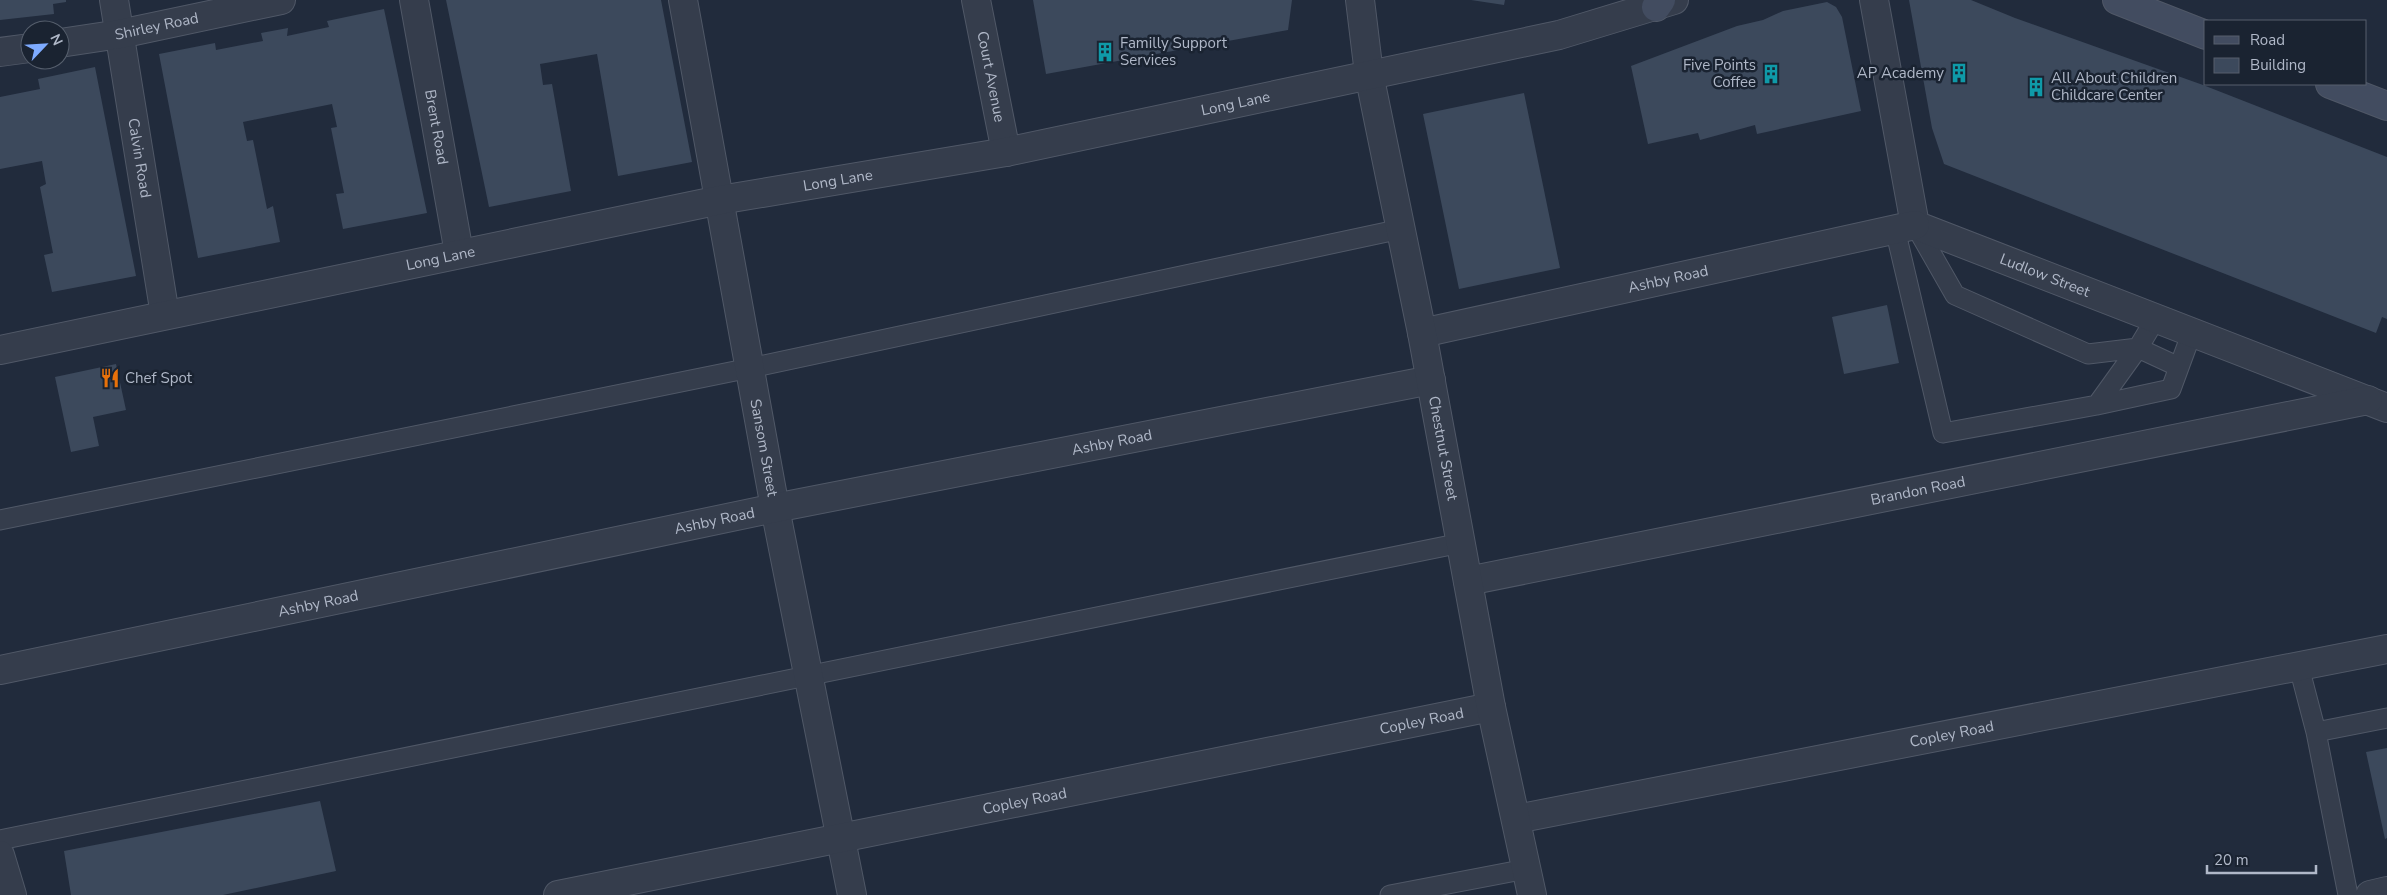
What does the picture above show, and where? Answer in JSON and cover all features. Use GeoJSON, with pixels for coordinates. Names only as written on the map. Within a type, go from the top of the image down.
{"type":"FeatureCollection","features":[{"type":"Feature","properties":{"kind":"main road"},"geometry":{"type":"LineString","coordinates":[[2117,0],[2204,34]]}},
{"type":"Feature","properties":{"kind":"main road"},"geometry":{"type":"LineString","coordinates":[[2333,85],[2387,106]]}},
{"type":"Feature","properties":{"kind":"street","name":"Calvin Road"},"geometry":{"type":"LineString","coordinates":[[114,0],[165,315]]}},
{"type":"Feature","properties":{"kind":"street","name":"Brent Road"},"geometry":{"type":"LineString","coordinates":[[414,0],[459,253]]}},
{"type":"Feature","properties":{"kind":"street","name":"Sansom Street"},"geometry":{"type":"LineString","coordinates":[[683,0],[775,508],[852,895]]}},
{"type":"Feature","properties":{"kind":"street","name":"Court Avenue"},"geometry":{"type":"LineString","coordinates":[[976,0],[1006,152]]}},
{"type":"Feature","properties":{"kind":"street","name":"Chestnut Street"},"geometry":{"type":"LineString","coordinates":[[1360,0],[1369,74],[1422,333],[1491,707],[1532,895]]}},
{"type":"Feature","properties":{"kind":"street"},"geometry":{"type":"LineString","coordinates":[[1874,0],[1905,227]]}},
{"type":"Feature","properties":{"kind":"street","name":"Shirley Road"},"geometry":{"type":"LineString","coordinates":[[70,42],[120,34],[270,1]]}},
{"type":"Feature","properties":{"kind":"street","name":"Long Lane"},"geometry":{"type":"LineString","coordinates":[[0,350],[720,200],[1006,152],[1560,35],[1664,2]]}},
{"type":"Feature","properties":{"kind":"street"},"geometry":{"type":"LineString","coordinates":[[0,52],[20,49]]}},
{"type":"Feature","properties":{"kind":"street","name":"Ludlow Street"},"geometry":{"type":"LineString","coordinates":[[1905,227],[2156,318],[2377,404]]}},
{"type":"Feature","properties":{"kind":"street","name":"Ashby Road"},"geometry":{"type":"LineString","coordinates":[[1422,333],[1905,227]]}},
{"type":"Feature","properties":{"kind":"street","name":"Ashby Road"},"geometry":{"type":"LineString","coordinates":[[0,670],[775,508],[1431,380]]}},
{"type":"Feature","properties":{"kind":"street","name":"Brandon Road"},"geometry":{"type":"LineString","coordinates":[[1468,581],[2377,404]]}},
{"type":"Feature","properties":{"kind":"street","name":"Copley Road"},"geometry":{"type":"LineString","coordinates":[[1516,819],[2387,649]]}},
{"type":"Feature","properties":{"kind":"street","name":"Copley Road"},"geometry":{"type":"LineString","coordinates":[[558,895],[1491,707]]}},
{"type":"Feature","properties":{"kind":"street"},"geometry":{"type":"LineString","coordinates":[[0,855],[12,895]]}},
{"type":"Feature","properties":{"kind":"street"},"geometry":{"type":"LineString","coordinates":[[2370,895],[2387,891]]}},
{"type":"Feature","properties":{"kind":"lane"},"geometry":{"type":"LineString","coordinates":[[1905,227],[1955,295],[2088,354],[2138,348],[2179,367]]}},
{"type":"Feature","properties":{"kind":"lane"},"geometry":{"type":"LineString","coordinates":[[1905,227],[1944,433],[2097,405],[2171,389],[2192,332]]}},
{"type":"Feature","properties":{"kind":"lane"},"geometry":{"type":"LineString","coordinates":[[0,520],[750,368],[1400,229]]}},
{"type":"Feature","properties":{"kind":"lane"},"geometry":{"type":"LineString","coordinates":[[2097,405],[2138,348],[2156,318]]}},
{"type":"Feature","properties":{"kind":"lane"},"geometry":{"type":"LineString","coordinates":[[0,840],[1461,543]]}},
{"type":"Feature","properties":{"kind":"lane"},"geometry":{"type":"LineString","coordinates":[[2299,667],[2316,732],[2348,895]]}},
{"type":"Feature","properties":{"kind":"lane"},"geometry":{"type":"LineString","coordinates":[[2316,732],[2387,718]]}},
{"type":"Feature","properties":{"kind":"lane"},"geometry":{"type":"LineString","coordinates":[[1390,895],[1526,869]]}},
{"type":"Feature","properties":{"kind":"building"},"geometry":{"type":"Polygon","coordinates":[[[0,0],[66,0],[66,2],[53,4],[54,14],[0,20],[0,0]]]}},
{"type":"Feature","properties":{"kind":"building"},"geometry":{"type":"Polygon","coordinates":[[[446,0],[661,0],[692,162],[618,176],[597,54],[540,64],[543,85],[552,84],[571,191],[489,207],[446,0]]]}},
{"type":"Feature","properties":{"kind":"building","name":"Familly Support Services"},"geometry":{"type":"Polygon","coordinates":[[[1033,0],[1292,0],[1288,30],[1046,74],[1033,0]]]}},
{"type":"Feature","properties":{"kind":"building"},"geometry":{"type":"Polygon","coordinates":[[[1471,0],[1505,0],[1504,5],[1471,0]]]}},
{"type":"Feature","properties":{"kind":"building"},"geometry":{"type":"Polygon","coordinates":[[[1909,0],[1971,0],[2015,18],[2203,85],[2387,157],[2387,319],[2382,317],[2376,333],[1944,164],[1932,128],[1909,0]]]}},
{"type":"Feature","properties":{"kind":"building"},"geometry":{"type":"Polygon","coordinates":[[[1827,2],[1836,7],[1842,17],[1861,111],[1757,134],[1755,125],[1700,140],[1698,133],[1648,144],[1631,66],[1737,26],[1763,20],[1783,11],[1827,2]]]}},
{"type":"Feature","properties":{"kind":"building"},"geometry":{"type":"Polygon","coordinates":[[[384,9],[427,213],[343,229],[336,194],[344,193],[331,128],[337,127],[332,104],[243,122],[247,141],[253,140],[267,209],[273,206],[280,242],[198,258],[159,54],[215,43],[216,50],[263,41],[261,33],[288,28],[287,36],[329,27],[327,21],[384,9]]]}},
{"type":"Feature","properties":{"kind":"building"},"geometry":{"type":"Polygon","coordinates":[[[95,67],[136,276],[52,292],[44,255],[53,253],[40,187],[46,184],[42,161],[0,169],[0,97],[40,89],[38,79],[95,67]]]}},
{"type":"Feature","properties":{"kind":"building"},"geometry":{"type":"Polygon","coordinates":[[[1524,93],[1560,268],[1459,289],[1423,114],[1524,93]]]}},
{"type":"Feature","properties":{"kind":"building"},"geometry":{"type":"Polygon","coordinates":[[[1887,305],[1899,363],[1844,374],[1832,317],[1887,305]]]}},
{"type":"Feature","properties":{"kind":"building"},"geometry":{"type":"Polygon","coordinates":[[[116,364],[126,410],[93,417],[99,446],[71,452],[55,377],[116,364]]]}},
{"type":"Feature","properties":{"kind":"building"},"geometry":{"type":"Polygon","coordinates":[[[2387,748],[2387,838],[2385,839],[2366,752],[2387,748]]]}},
{"type":"Feature","properties":{"kind":"building"},"geometry":{"type":"Polygon","coordinates":[[[320,801],[336,871],[223,895],[71,895],[64,851],[320,801]]]}},
{"type":"Feature","properties":{"kind":"place","name":"Familly Support Services"},"geometry":{"type":"Point","coordinates":[1105,52]}},
{"type":"Feature","properties":{"kind":"place","name":"AP Academy"},"geometry":{"type":"Point","coordinates":[1959,73]}},
{"type":"Feature","properties":{"kind":"place","name":"Five Points Coffee"},"geometry":{"type":"Point","coordinates":[1771,74]}},
{"type":"Feature","properties":{"kind":"place","name":"All About Children Childcare Center"},"geometry":{"type":"Point","coordinates":[2036,87]}},
{"type":"Feature","properties":{"kind":"place","name":"Chef Spot"},"geometry":{"type":"Point","coordinates":[110,378]}}]}
